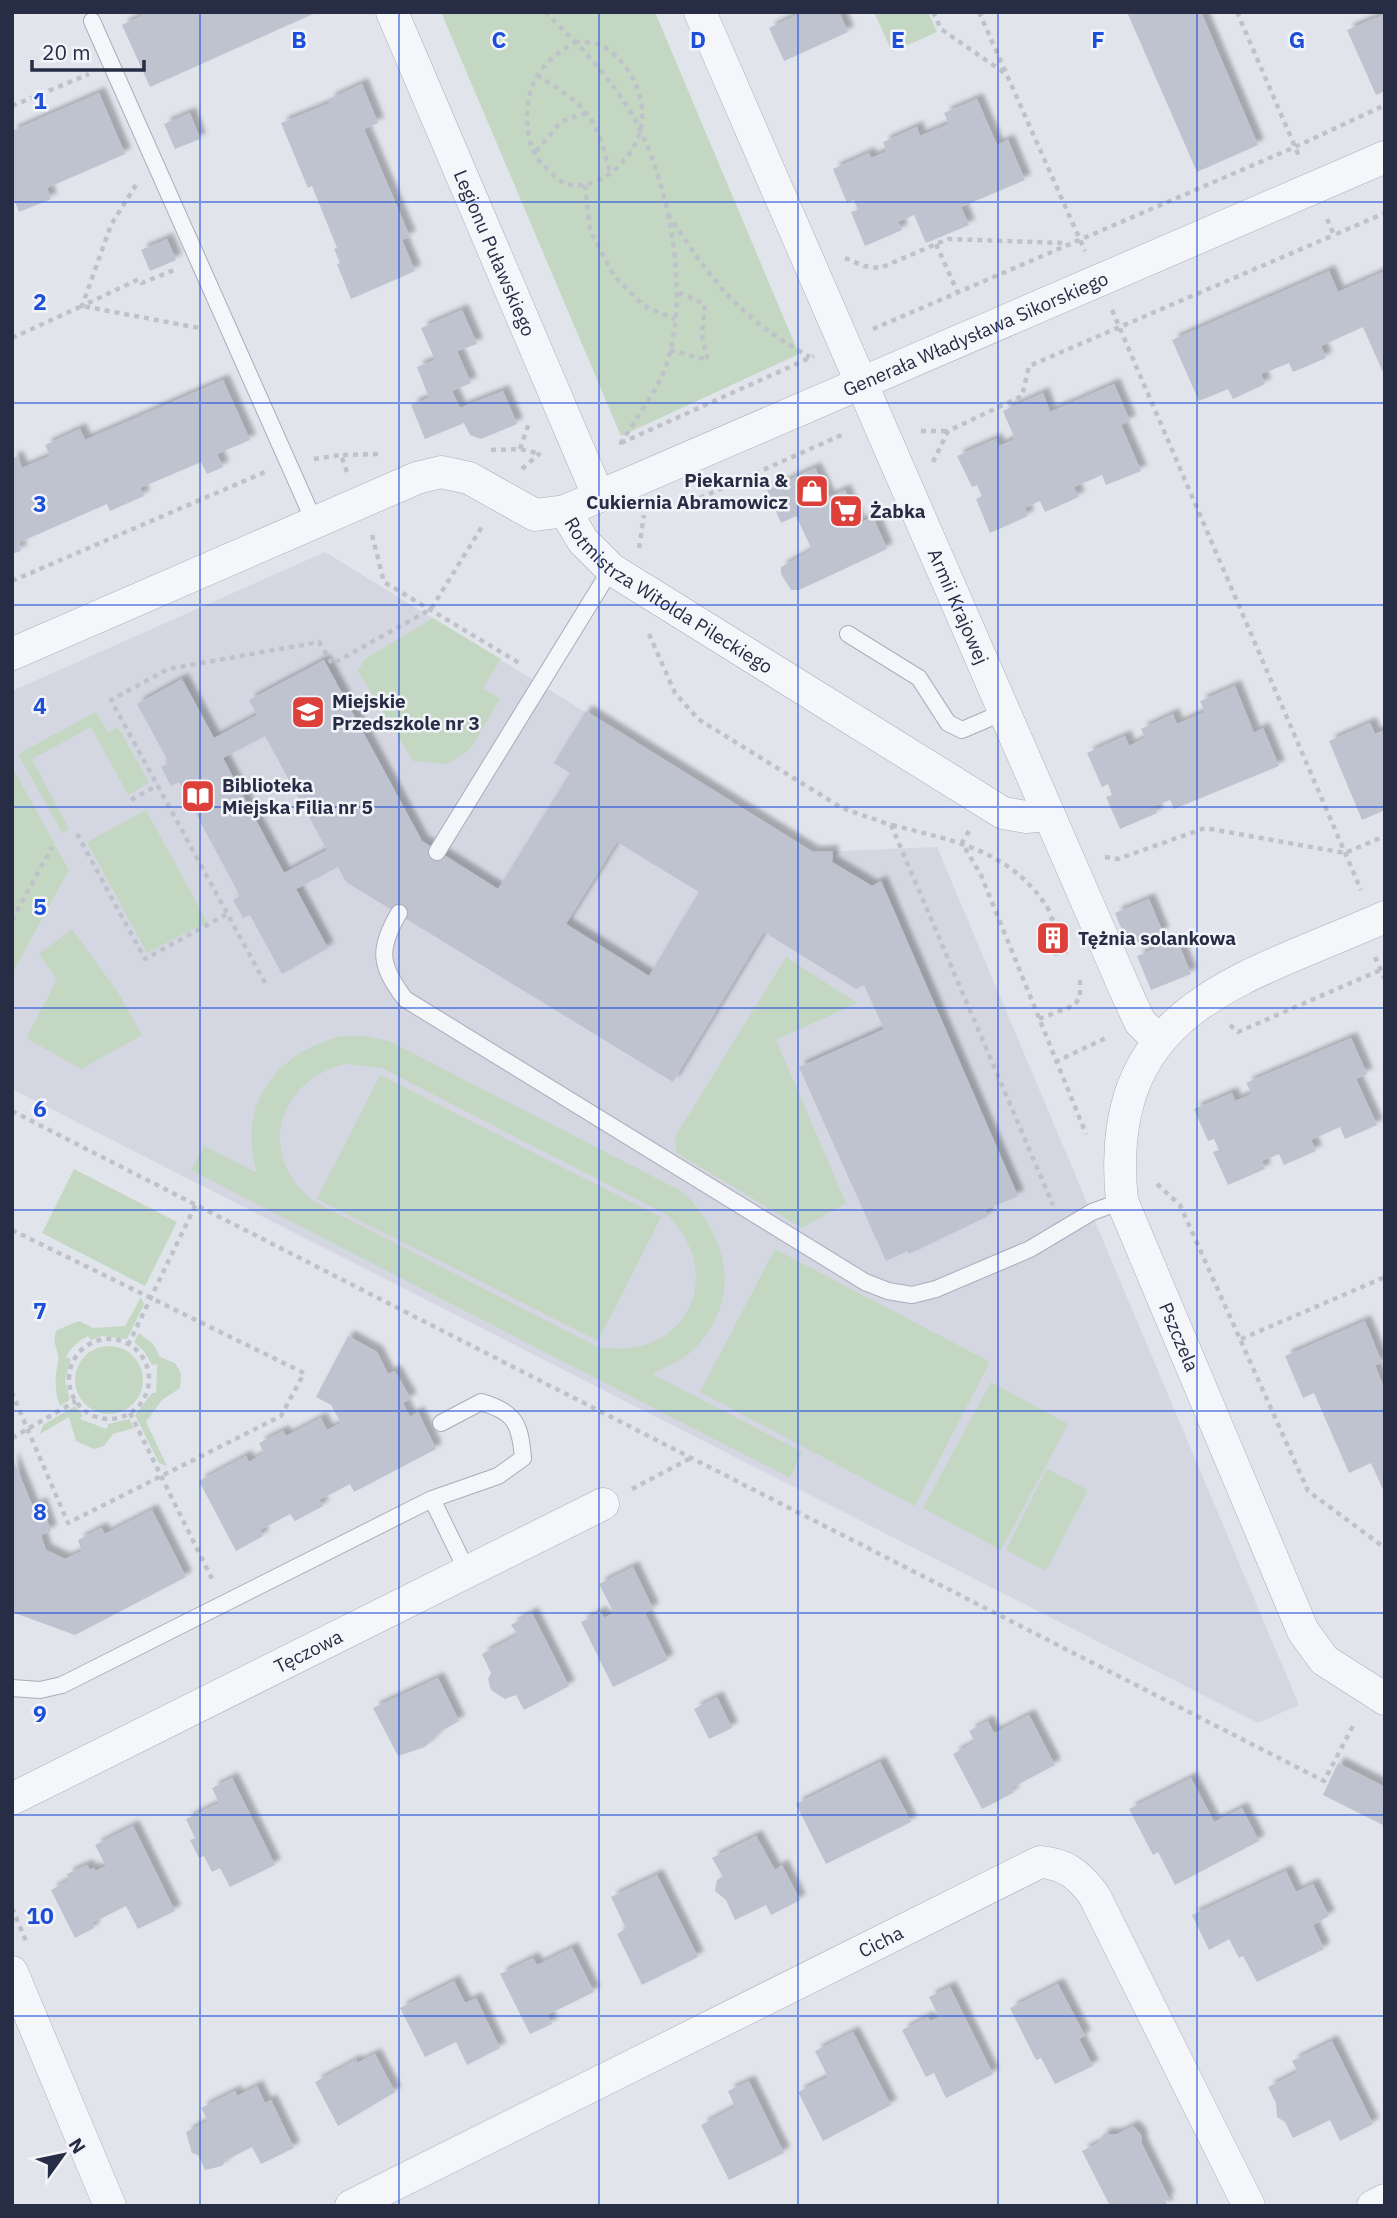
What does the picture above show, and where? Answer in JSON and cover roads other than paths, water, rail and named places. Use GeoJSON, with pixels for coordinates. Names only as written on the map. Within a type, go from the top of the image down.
{"type":"FeatureCollection","features":[{"type":"Feature","properties":{"kind":"street","name":"Legionu Puławskiego"},"geometry":{"type":"LineString","coordinates":[[391,12],[598,495]]}},
{"type":"Feature","properties":{"kind":"street","name":"Armii Krajowej"},"geometry":{"type":"LineString","coordinates":[[700,12],[1063,850],[1149,1031]]}},
{"type":"Feature","properties":{"kind":"street","name":"Generała Władysława Sikorskiego"},"geometry":{"type":"LineString","coordinates":[[565,511],[1385,156]]}},
{"type":"Feature","properties":{"kind":"street","name":"Rotmistrza Witolda Pileckiego"},"geometry":{"type":"LineString","coordinates":[[12,654],[359,501],[417,478],[442,472],[469,478],[535,515],[565,511],[583,541],[622,577],[1003,813],[1026,817],[1048,815]]}},
{"type":"Feature","properties":{"kind":"street","name":"Pszczela"},"geometry":{"type":"LineString","coordinates":[[1376,920],[1219,989],[1187,1011],[1149,1031],[1126,1113],[1118,1167],[1122,1201],[1303,1631],[1324,1660],[1378,1695]]}},
{"type":"Feature","properties":{"kind":"street","name":"Tęczowa"},"geometry":{"type":"LineString","coordinates":[[12,1799],[603,1504]]}},
{"type":"Feature","properties":{"kind":"street","name":"Cicha"},"geometry":{"type":"LineString","coordinates":[[351,2206],[1040,1862],[1065,1867],[1078,1875],[1094,1895],[1249,2206]]}},
{"type":"Feature","properties":{"kind":"street"},"geometry":{"type":"LineString","coordinates":[[12,1972],[110,2206]]}},
{"type":"Feature","properties":{"kind":"street"},"geometry":{"type":"LineString","coordinates":[[1373,2206],[1385,2200]]}},
{"type":"Feature","properties":{"kind":"lane"},"geometry":{"type":"LineString","coordinates":[[92,21],[314,521]]}},
{"type":"Feature","properties":{"kind":"lane"},"geometry":{"type":"LineString","coordinates":[[437,852],[543,677],[622,577]]}},
{"type":"Feature","properties":{"kind":"lane"},"geometry":{"type":"LineString","coordinates":[[848,634],[919,678],[948,723],[962,730],[1004,712]]}},
{"type":"Feature","properties":{"kind":"lane"},"geometry":{"type":"LineString","coordinates":[[399,913],[390,929],[382,954],[388,977],[405,999],[865,1282],[888,1291],[912,1295],[936,1289],[1030,1249],[1063,1228],[1122,1201]]}},
{"type":"Feature","properties":{"kind":"lane"},"geometry":{"type":"LineString","coordinates":[[12,1688],[40,1690],[62,1685],[432,1499],[498,1476],[523,1458],[521,1431],[505,1409],[481,1402],[441,1423]]}},
{"type":"Feature","properties":{"kind":"lane"},"geometry":{"type":"LineString","coordinates":[[432,1499],[468,1573]]}},
{"type":"Feature","properties":{"kind":"place","name":"Piekarnia & Cukiernia Abramowicz"},"geometry":{"type":"Point","coordinates":[812,491]}},
{"type":"Feature","properties":{"kind":"place","name":"Żabka"},"geometry":{"type":"Point","coordinates":[846,511]}},
{"type":"Feature","properties":{"kind":"place","name":"Miejskie Przedszkole nr 3"},"geometry":{"type":"Point","coordinates":[308,712]}},
{"type":"Feature","properties":{"kind":"place","name":"Biblioteka Miejska Filia nr 5"},"geometry":{"type":"Point","coordinates":[198,796]}},
{"type":"Feature","properties":{"kind":"place","name":"Tężnia solankowa"},"geometry":{"type":"Point","coordinates":[1053,938]}}]}
